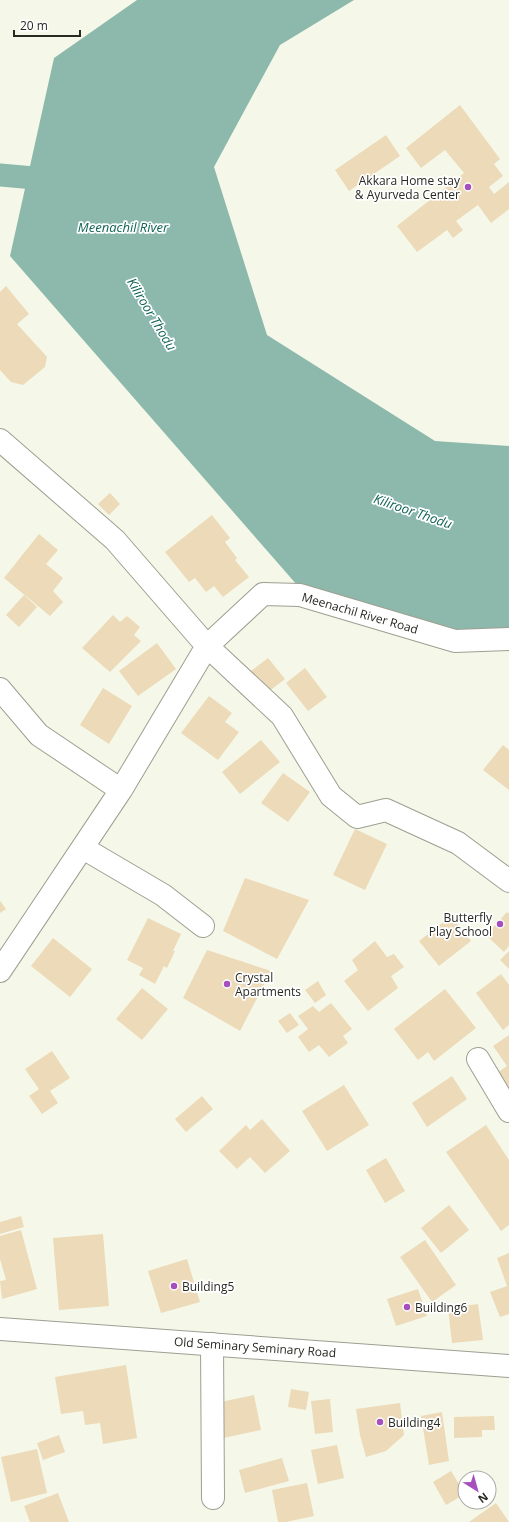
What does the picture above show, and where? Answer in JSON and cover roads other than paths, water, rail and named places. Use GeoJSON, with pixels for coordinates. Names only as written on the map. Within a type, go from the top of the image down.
{"type":"FeatureCollection","features":[{"type":"Feature","properties":{"kind":"street"},"geometry":{"type":"LineString","coordinates":[[0,440],[115,540],[207,646],[282,716],[331,796],[357,816],[386,810],[458,843],[509,881]]}},
{"type":"Feature","properties":{"kind":"street","name":"Meenachil River Road"},"geometry":{"type":"LineString","coordinates":[[0,971],[121,790],[207,646],[263,594],[300,595],[455,641],[509,639]]}},
{"type":"Feature","properties":{"kind":"street"},"geometry":{"type":"LineString","coordinates":[[0,689],[39,735],[121,790]]}},
{"type":"Feature","properties":{"kind":"street"},"geometry":{"type":"LineString","coordinates":[[83,848],[163,895],[204,926]]}},
{"type":"Feature","properties":{"kind":"street"},"geometry":{"type":"LineString","coordinates":[[478,1059],[509,1111]]}},
{"type":"Feature","properties":{"kind":"street","name":"Old Seminary Seminary Road"},"geometry":{"type":"LineString","coordinates":[[0,1329],[509,1366]]}},
{"type":"Feature","properties":{"kind":"street"},"geometry":{"type":"LineString","coordinates":[[212,1344],[213,1498]]}},
{"type":"Feature","properties":{"kind":"water","name":"Meenachil River"},"geometry":{"type":"Polygon","coordinates":[[[137,0],[354,0],[280,45],[214,167],[267,335],[435,441],[509,446],[509,648],[297,585],[10,256],[54,58],[137,0]]]}},
{"type":"Feature","properties":{"kind":"waterway"},"geometry":{"type":"LineString","coordinates":[[0,175],[57,180]]}},
{"type":"Feature","properties":{"kind":"place","name":"Akkara Home stay & Ayurveda Center"},"geometry":{"type":"Point","coordinates":[468,187]}},
{"type":"Feature","properties":{"kind":"place","name":"Butterfly Play School"},"geometry":{"type":"Point","coordinates":[500,924]}},
{"type":"Feature","properties":{"kind":"place","name":"Crystal Apartments"},"geometry":{"type":"Point","coordinates":[227,984]}},
{"type":"Feature","properties":{"kind":"place","name":"Building5"},"geometry":{"type":"Point","coordinates":[174,1286]}},
{"type":"Feature","properties":{"kind":"place","name":"Building6"},"geometry":{"type":"Point","coordinates":[407,1307]}},
{"type":"Feature","properties":{"kind":"place","name":"Building4"},"geometry":{"type":"Point","coordinates":[380,1422]}},
{"type":"Feature","properties":{"kind":"water label","name":"Kiliroor Thodu"},"geometry":{"type":"Point","coordinates":[152,314]}},
{"type":"Feature","properties":{"kind":"water label","name":"Kiliroor Thodu"},"geometry":{"type":"Point","coordinates":[413,511]}}]}
